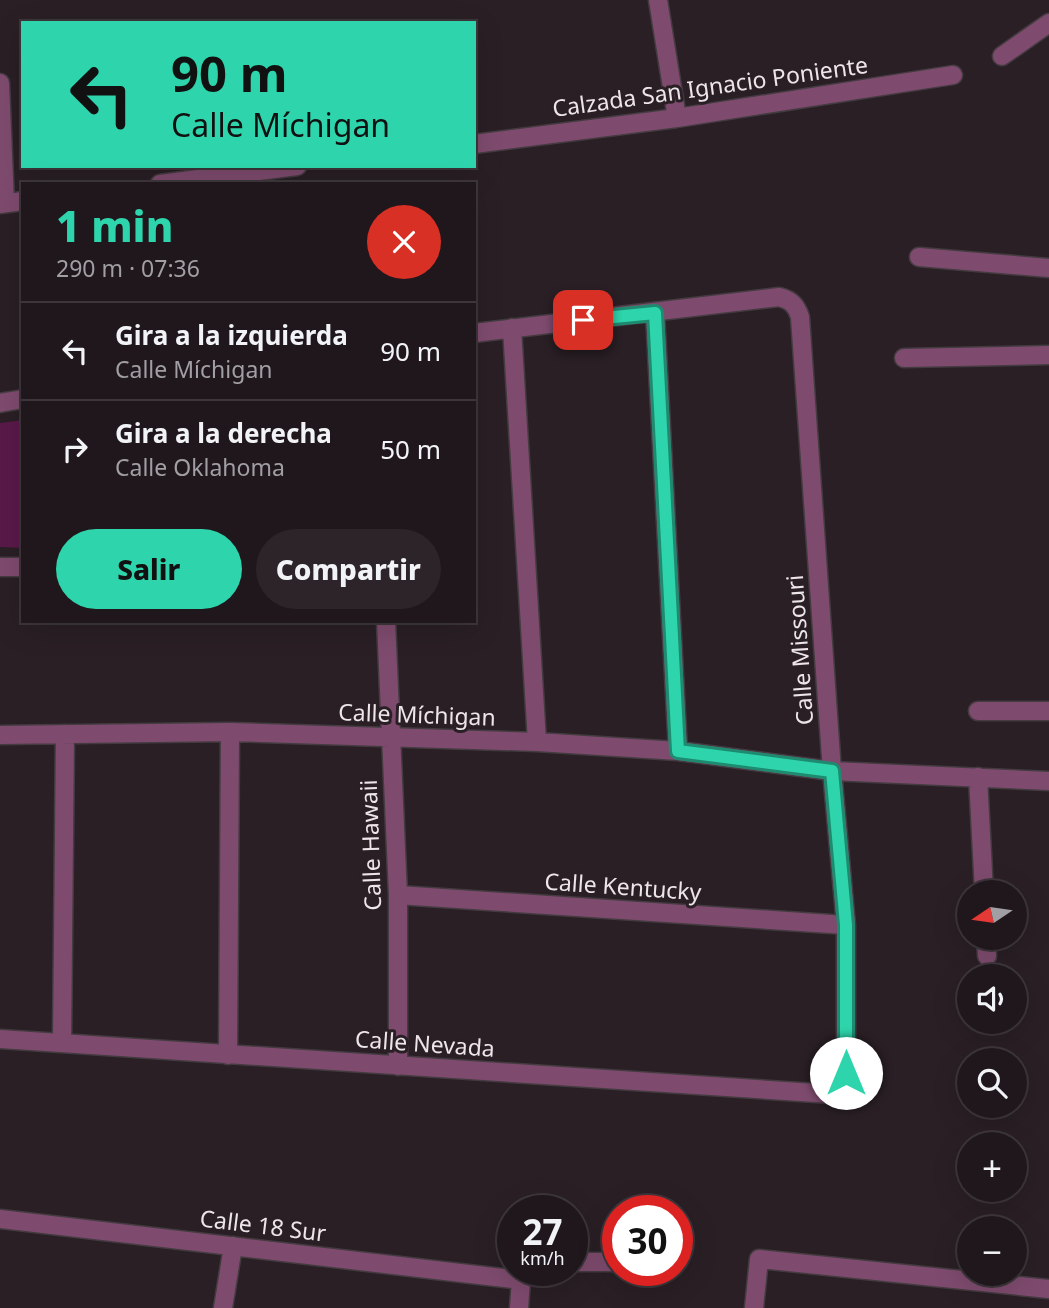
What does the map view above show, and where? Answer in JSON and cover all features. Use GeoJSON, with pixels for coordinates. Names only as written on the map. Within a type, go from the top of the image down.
{"type":"FeatureCollection","features":[{"type":"Feature","properties":{"kind":"street"},"geometry":{"type":"LineString","coordinates":[[658,0],[677,118]]}},
{"type":"Feature","properties":{"kind":"street"},"geometry":{"type":"LineString","coordinates":[[1002,56],[1049,23]]}},
{"type":"Feature","properties":{"kind":"street","name":"Calzada San Ignacio Poniente"},"geometry":{"type":"LineString","coordinates":[[476,144],[677,118],[953,75]]}},
{"type":"Feature","properties":{"kind":"street"},"geometry":{"type":"LineString","coordinates":[[0,83],[9,203]]}},
{"type":"Feature","properties":{"kind":"street"},"geometry":{"type":"LineString","coordinates":[[175,182],[282,168]]}},
{"type":"Feature","properties":{"kind":"street"},"geometry":{"type":"LineString","coordinates":[[919,257],[1049,268]]}},
{"type":"Feature","properties":{"kind":"street","name":"Calle Missouri"},"geometry":{"type":"LineString","coordinates":[[655,313],[779,297],[797,307],[800,317],[832,771],[846,925],[846,1095]]}},
{"type":"Feature","properties":{"kind":"street"},"geometry":{"type":"LineString","coordinates":[[476,332],[655,313],[678,751]]}},
{"type":"Feature","properties":{"kind":"street"},"geometry":{"type":"LineString","coordinates":[[512,328],[537,742]]}},
{"type":"Feature","properties":{"kind":"street"},"geometry":{"type":"LineString","coordinates":[[904,358],[1049,355]]}},
{"type":"Feature","properties":{"kind":"street"},"geometry":{"type":"LineString","coordinates":[[0,403],[21,399]]}},
{"type":"Feature","properties":{"kind":"street"},"geometry":{"type":"LineString","coordinates":[[0,567],[21,567]]}},
{"type":"Feature","properties":{"kind":"street","name":"Calle Hawaii"},"geometry":{"type":"LineString","coordinates":[[386,623],[398,895],[398,1066]]}},
{"type":"Feature","properties":{"kind":"street"},"geometry":{"type":"LineString","coordinates":[[978,710],[1049,711]]}},
{"type":"Feature","properties":{"kind":"street"},"geometry":{"type":"LineString","coordinates":[[228,1055],[230,732]]}},
{"type":"Feature","properties":{"kind":"street","name":"Calle Míchigan"},"geometry":{"type":"LineString","coordinates":[[0,735],[230,732],[537,742],[678,751],[832,771],[1049,781]]}},
{"type":"Feature","properties":{"kind":"street"},"geometry":{"type":"LineString","coordinates":[[62,1043],[65,734]]}},
{"type":"Feature","properties":{"kind":"street"},"geometry":{"type":"LineString","coordinates":[[978,777],[983,880]]}},
{"type":"Feature","properties":{"kind":"street","name":"Calle Kentucky"},"geometry":{"type":"LineString","coordinates":[[398,895],[846,925]]}},
{"type":"Feature","properties":{"kind":"street"},"geometry":{"type":"LineString","coordinates":[[987,950],[987,956]]}},
{"type":"Feature","properties":{"kind":"street","name":"Calle Nevada"},"geometry":{"type":"LineString","coordinates":[[0,1039],[846,1095]]}},
{"type":"Feature","properties":{"kind":"street","name":"Calle 18 Sur"},"geometry":{"type":"LineString","coordinates":[[0,1219],[497,1272]]}},
{"type":"Feature","properties":{"kind":"street"},"geometry":{"type":"LineString","coordinates":[[223,1308],[233,1246]]}},
{"type":"Feature","properties":{"kind":"street"},"geometry":{"type":"LineString","coordinates":[[754,1308],[759,1259],[1049,1289]]}},
{"type":"Feature","properties":{"kind":"street"},"geometry":{"type":"LineString","coordinates":[[519,1308],[523,1286]]}},
{"type":"Feature","properties":{"kind":"shaded area"},"geometry":{"type":"Polygon","coordinates":[[[21,420],[21,548],[0,547],[0,423],[21,420]]]}},
{"type":"Feature","properties":{"kind":"route"},"geometry":{"type":"LineString","coordinates":[[583,320],[655,313],[678,751],[832,771],[846,925],[846,1073]]}}]}
